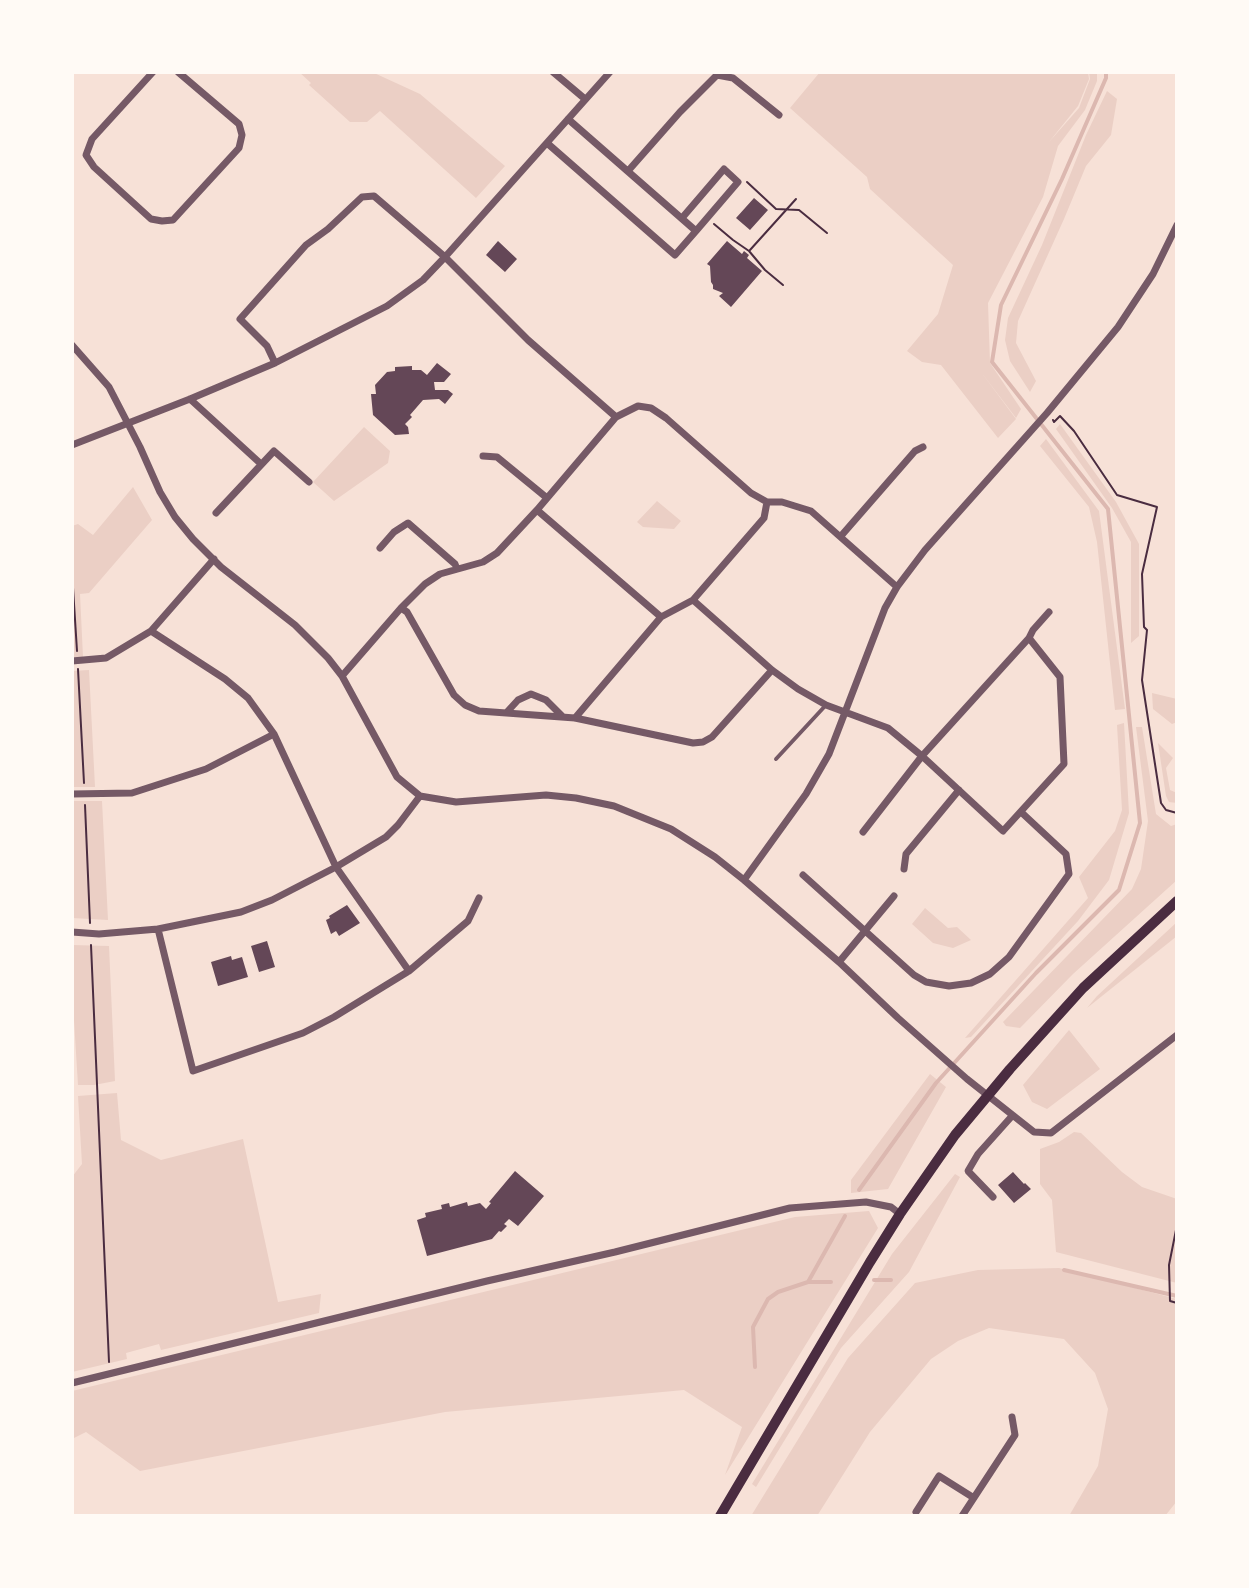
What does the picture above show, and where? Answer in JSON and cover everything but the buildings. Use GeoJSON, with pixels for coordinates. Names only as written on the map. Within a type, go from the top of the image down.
{"type":"FeatureCollection","features":[{"type":"Feature","properties":{"kind":"main road"},"geometry":{"type":"LineString","coordinates":[[720,1516],[900,1214],[955,1135],[1083,988],[1177,901]]}},
{"type":"Feature","properties":{"kind":"street"},"geometry":{"type":"LineString","coordinates":[[153,72],[92,139],[86,155],[94,167],[151,219],[162,221],[173,220],[239,148],[242,135],[239,124],[178,72]]}},
{"type":"Feature","properties":{"kind":"street"},"geometry":{"type":"LineString","coordinates":[[553,72],[585,99]]}},
{"type":"Feature","properties":{"kind":"street"},"geometry":{"type":"LineString","coordinates":[[72,445],[275,363],[387,306],[423,280],[445,257],[610,72]]}},
{"type":"Feature","properties":{"kind":"street"},"geometry":{"type":"LineString","coordinates":[[628,171],[717,75],[733,78],[779,115]]}},
{"type":"Feature","properties":{"kind":"street"},"geometry":{"type":"LineString","coordinates":[[568,119],[696,231]]}},
{"type":"Feature","properties":{"kind":"street"},"geometry":{"type":"LineString","coordinates":[[547,143],[675,255],[738,182],[724,169],[682,218]]}},
{"type":"Feature","properties":{"kind":"street"},"geometry":{"type":"LineString","coordinates":[[275,363],[267,346],[240,319],[306,245],[362,197],[374,196],[445,257],[528,340],[616,417]]}},
{"type":"Feature","properties":{"kind":"street"},"geometry":{"type":"LineString","coordinates":[[744,880],[806,794],[829,754],[885,608],[897,587],[925,550],[1100,350],[1153,274],[1177,225]]}},
{"type":"Feature","properties":{"kind":"street"},"geometry":{"type":"LineString","coordinates":[[72,345],[109,387],[160,492],[184,528],[241,584],[295,625],[328,658],[342,676],[397,777],[420,796],[456,802],[546,795],[576,798],[614,806],[671,829],[744,880],[951,1065],[1034,1132],[1051,1133],[1177,1035]]}},
{"type":"Feature","properties":{"kind":"street"},"geometry":{"type":"LineString","coordinates":[[190,399],[261,464]]}},
{"type":"Feature","properties":{"kind":"street"},"geometry":{"type":"LineString","coordinates":[[342,676],[425,584],[440,574],[483,562],[497,553],[616,417],[638,406],[651,408],[666,418],[751,493],[767,502],[782,502],[811,511],[897,587]]}},
{"type":"Feature","properties":{"kind":"street"},"geometry":{"type":"LineString","coordinates":[[841,536],[915,451],[923,447]]}},
{"type":"Feature","properties":{"kind":"street"},"geometry":{"type":"LineString","coordinates":[[216,513],[274,451],[309,482]]}},
{"type":"Feature","properties":{"kind":"street"},"geometry":{"type":"LineString","coordinates":[[483,456],[497,457],[547,498]]}},
{"type":"Feature","properties":{"kind":"street"},"geometry":{"type":"LineString","coordinates":[[575,718],[661,617],[693,600],[764,518],[767,502]]}},
{"type":"Feature","properties":{"kind":"street"},"geometry":{"type":"LineString","coordinates":[[537,510],[661,617]]}},
{"type":"Feature","properties":{"kind":"street"},"geometry":{"type":"LineString","coordinates":[[380,548],[394,532],[408,523],[457,569]]}},
{"type":"Feature","properties":{"kind":"street"},"geometry":{"type":"LineString","coordinates":[[75,661],[106,658],[151,631],[214,559]]}},
{"type":"Feature","properties":{"kind":"street"},"geometry":{"type":"LineString","coordinates":[[693,600],[798,689],[845,714],[888,728],[1003,831],[1064,764],[1060,677],[1029,638]]}},
{"type":"Feature","properties":{"kind":"street"},"geometry":{"type":"LineString","coordinates":[[401,608],[407,612],[454,695],[465,705],[479,711],[575,718],[693,743],[703,742],[712,737],[772,670]]}},
{"type":"Feature","properties":{"kind":"street"},"geometry":{"type":"LineString","coordinates":[[863,832],[922,756],[1049,612]]}},
{"type":"Feature","properties":{"kind":"street"},"geometry":{"type":"LineString","coordinates":[[151,631],[225,679],[248,698],[274,734],[336,867],[409,971]]}},
{"type":"Feature","properties":{"kind":"street"},"geometry":{"type":"LineString","coordinates":[[507,712],[518,700],[531,694],[546,700],[562,717]]}},
{"type":"Feature","properties":{"kind":"street"},"geometry":{"type":"LineString","coordinates":[[72,794],[132,793],[206,769],[274,734]]}},
{"type":"Feature","properties":{"kind":"street"},"geometry":{"type":"LineString","coordinates":[[904,869],[906,854],[959,790]]}},
{"type":"Feature","properties":{"kind":"street"},"geometry":{"type":"LineString","coordinates":[[72,932],[90,934],[158,929],[241,912],[272,900],[386,837],[420,796]]}},
{"type":"Feature","properties":{"kind":"street"},"geometry":{"type":"LineString","coordinates":[[803,875],[914,975],[926,982],[949,986],[971,983],[990,974],[1009,957],[1069,874],[1066,854],[1021,812]]}},
{"type":"Feature","properties":{"kind":"street"},"geometry":{"type":"LineString","coordinates":[[839,962],[894,896]]}},
{"type":"Feature","properties":{"kind":"street"},"geometry":{"type":"LineString","coordinates":[[158,929],[193,1071],[303,1033],[334,1017],[409,971],[468,921],[479,898]]}},
{"type":"Feature","properties":{"kind":"street"},"geometry":{"type":"LineString","coordinates":[[993,1197],[968,1171],[978,1154],[1012,1116]]}},
{"type":"Feature","properties":{"kind":"street"},"geometry":{"type":"LineString","coordinates":[[72,1383],[790,1208],[866,1202],[891,1207],[900,1214]]}},
{"type":"Feature","properties":{"kind":"street"},"geometry":{"type":"LineString","coordinates":[[962,1516],[1015,1435],[1012,1417]]}},
{"type":"Feature","properties":{"kind":"street"},"geometry":{"type":"LineString","coordinates":[[917,1515],[939,1476],[974,1498]]}},
{"type":"Feature","properties":{"kind":"lane"},"geometry":{"type":"LineString","coordinates":[[776,759],[826,705]]}},
{"type":"Feature","properties":{"kind":"path"},"geometry":{"type":"LineString","coordinates":[[741,177],[776,209],[799,210],[827,233]]}},
{"type":"Feature","properties":{"kind":"path"},"geometry":{"type":"LineString","coordinates":[[749,251],[796,199]]}},
{"type":"Feature","properties":{"kind":"path"},"geometry":{"type":"LineString","coordinates":[[708,218],[749,251],[783,285]]}},
{"type":"Feature","properties":{"kind":"path"},"geometry":{"type":"LineString","coordinates":[[1046,414],[1054,422],[1060,416],[1074,431],[1117,495],[1157,507],[1142,574],[1144,627],[1147,630],[1142,680],[1161,803],[1166,810],[1177,813]]}},
{"type":"Feature","properties":{"kind":"path"},"geometry":{"type":"LineString","coordinates":[[72,572],[109,1374]]}},
{"type":"Feature","properties":{"kind":"path"},"geometry":{"type":"LineString","coordinates":[[1177,1225],[1169,1265],[1170,1301],[1177,1303]]}},
{"type":"Feature","properties":{"kind":"shaded area"},"geometry":{"type":"Polygon","coordinates":[[[299,72],[372,72],[420,94],[505,166],[476,198],[380,111],[367,122],[350,122],[299,72]]]}},
{"type":"Feature","properties":{"kind":"shaded area"},"geometry":{"type":"Polygon","coordinates":[[[820,72],[1088,72],[1089,79],[1078,106],[1049,142],[1079,108],[1090,79],[1089,72],[1097,72],[1097,81],[1085,110],[1058,146],[1043,197],[988,303],[990,363],[1021,409],[1016,418],[981,372],[1016,419],[998,438],[941,365],[922,362],[907,351],[938,314],[953,265],[870,189],[867,177],[790,108],[820,72]]]}},
{"type":"Feature","properties":{"kind":"shaded area"},"geometry":{"type":"Polygon","coordinates":[[[1107,91],[1117,99],[1111,135],[1086,166],[1018,321],[1016,343],[1036,381],[1030,392],[1010,361],[1005,340],[1008,318],[1107,91]]]}},
{"type":"Feature","properties":{"kind":"shaded area"},"geometry":{"type":"Polygon","coordinates":[[[1060,424],[1116,502],[1139,544],[1139,636],[1131,643],[1131,542],[1112,508],[1056,429],[1060,424]]]}},
{"type":"Feature","properties":{"kind":"shaded area"},"geometry":{"type":"Polygon","coordinates":[[[364,427],[390,451],[388,463],[334,501],[313,482],[364,427]]]}},
{"type":"Feature","properties":{"kind":"shaded area"},"geometry":{"type":"Polygon","coordinates":[[[1046,439],[1099,511],[1125,709],[1115,710],[1097,542],[1089,507],[1040,446],[1046,439]]]}},
{"type":"Feature","properties":{"kind":"shaded area"},"geometry":{"type":"Polygon","coordinates":[[[133,487],[152,520],[89,593],[80,594],[83,657],[72,659],[72,526],[78,524],[93,535],[133,487]]]}},
{"type":"Feature","properties":{"kind":"shaded area"},"geometry":{"type":"Polygon","coordinates":[[[657,501],[681,521],[674,529],[643,527],[637,522],[657,501]]]}},
{"type":"Feature","properties":{"kind":"shaded area"},"geometry":{"type":"Polygon","coordinates":[[[89,670],[95,787],[72,787],[72,671],[89,670]]]}},
{"type":"Feature","properties":{"kind":"shaded area"},"geometry":{"type":"Polygon","coordinates":[[[1152,693],[1177,699],[1177,722],[1172,724],[1153,709],[1152,693]]]}},
{"type":"Feature","properties":{"kind":"shaded area"},"geometry":{"type":"Polygon","coordinates":[[[1124,723],[1129,813],[1109,880],[1078,921],[971,1037],[965,1038],[1088,898],[1079,877],[1115,831],[1122,810],[1117,725],[1124,723]]]}},
{"type":"Feature","properties":{"kind":"shaded area"},"geometry":{"type":"Polygon","coordinates":[[[1136,727],[1142,727],[1156,814],[1171,826],[1177,824],[1177,880],[1073,974],[1020,1028],[1006,1026],[1003,1022],[1132,889],[1141,869],[1148,821],[1136,727]]]}},
{"type":"Feature","properties":{"kind":"shaded area"},"geometry":{"type":"Polygon","coordinates":[[[1158,743],[1173,758],[1166,768],[1170,790],[1177,793],[1177,803],[1169,802],[1166,796],[1158,743]]]}},
{"type":"Feature","properties":{"kind":"shaded area"},"geometry":{"type":"Polygon","coordinates":[[[72,801],[102,801],[108,920],[72,918],[72,801]]]}},
{"type":"Feature","properties":{"kind":"shaded area"},"geometry":{"type":"Polygon","coordinates":[[[925,908],[948,928],[957,927],[971,940],[953,948],[933,943],[912,924],[925,908]]]}},
{"type":"Feature","properties":{"kind":"shaded area"},"geometry":{"type":"Polygon","coordinates":[[[1177,922],[1177,936],[1087,1008],[1097,996],[1177,922]]]}},
{"type":"Feature","properties":{"kind":"shaded area"},"geometry":{"type":"Polygon","coordinates":[[[72,945],[109,946],[115,1081],[78,1085],[72,945]]]}},
{"type":"Feature","properties":{"kind":"shaded area"},"geometry":{"type":"Polygon","coordinates":[[[1069,1030],[1100,1069],[1047,1109],[1032,1102],[1023,1085],[1069,1030]]]}},
{"type":"Feature","properties":{"kind":"shaded area"},"geometry":{"type":"Polygon","coordinates":[[[930,1074],[946,1087],[888,1189],[851,1193],[851,1180],[930,1074]]]}},
{"type":"Feature","properties":{"kind":"shaded area"},"geometry":{"type":"Polygon","coordinates":[[[117,1093],[121,1140],[161,1160],[243,1139],[278,1302],[321,1294],[319,1313],[161,1350],[159,1344],[126,1353],[127,1359],[72,1372],[72,1177],[82,1164],[78,1096],[117,1093]]]}},
{"type":"Feature","properties":{"kind":"shaded area"},"geometry":{"type":"Polygon","coordinates":[[[1074,1132],[1081,1133],[1142,1187],[1177,1199],[1177,1283],[1056,1252],[1052,1200],[1040,1184],[1040,1149],[1074,1132]]]}},
{"type":"Feature","properties":{"kind":"shaded area"},"geometry":{"type":"Polygon","coordinates":[[[955,1174],[960,1177],[909,1272],[841,1348],[756,1487],[752,1484],[892,1254],[955,1174]]]}},
{"type":"Feature","properties":{"kind":"shaded area"},"geometry":{"type":"Polygon","coordinates":[[[869,1211],[878,1228],[725,1475],[742,1427],[684,1390],[445,1412],[140,1471],[86,1432],[72,1439],[72,1391],[795,1217],[869,1211]]]}},
{"type":"Feature","properties":{"kind":"shaded area"},"geometry":{"type":"Polygon","coordinates":[[[1059,1268],[1177,1299],[1177,1501],[1165,1516],[1069,1516],[1098,1466],[1108,1409],[1095,1373],[1064,1339],[989,1328],[958,1341],[931,1359],[870,1432],[817,1516],[751,1516],[848,1358],[915,1283],[978,1270],[1059,1268]]]}},
{"type":"Feature","properties":{"kind":"waterway"},"geometry":{"type":"LineString","coordinates":[[859,1190],[936,1083],[1036,973],[1119,890],[1140,823],[1108,509],[992,362],[1001,305],[1062,179],[1106,72]]}},
{"type":"Feature","properties":{"kind":"waterway"},"geometry":{"type":"LineString","coordinates":[[808,1282],[845,1216]]}},
{"type":"Feature","properties":{"kind":"waterway"},"geometry":{"type":"LineString","coordinates":[[1064,1270],[1177,1296]]}},
{"type":"Feature","properties":{"kind":"waterway"},"geometry":{"type":"LineString","coordinates":[[874,1280],[891,1280]]}},
{"type":"Feature","properties":{"kind":"waterway"},"geometry":{"type":"LineString","coordinates":[[755,1367],[753,1327],[768,1299],[778,1292],[808,1282],[831,1282]]}}]}
